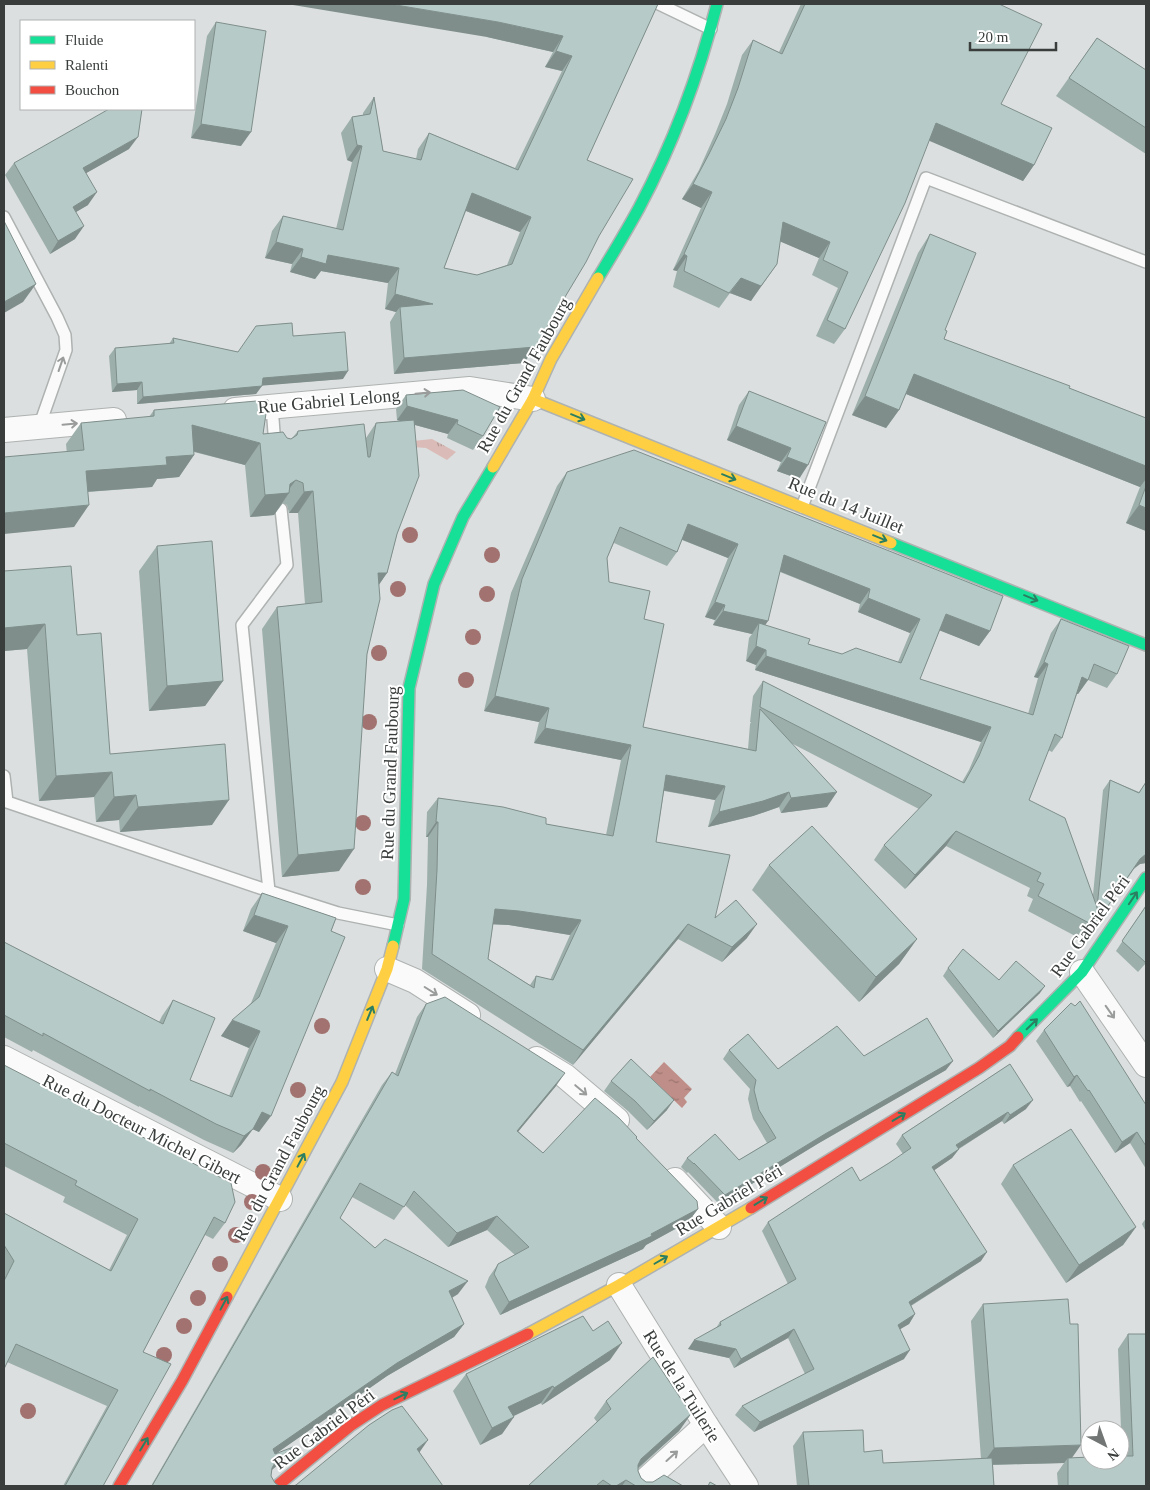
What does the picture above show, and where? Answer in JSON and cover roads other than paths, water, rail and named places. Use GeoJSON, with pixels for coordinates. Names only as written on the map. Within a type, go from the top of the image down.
{"type":"FeatureCollection","features":[{"type":"Feature","properties":{"kind":"main road","name":"Rue du Grand Faubourg"},"geometry":{"type":"LineString","coordinates":[[119,1486],[182,1382],[342,1082],[388,969],[404,899],[409,688],[434,584],[463,516],[533,400],[551,359],[639,208],[676,128],[718,4]]}},
{"type":"Feature","properties":{"kind":"main road","name":"Rue du 14 Juillet"},"geometry":{"type":"LineString","coordinates":[[533,400],[1146,645]]}},
{"type":"Feature","properties":{"kind":"main road","name":"Rue Gabriel Péri"},"geometry":{"type":"LineString","coordinates":[[277,1486],[350,1426],[382,1405],[503,1347],[619,1285],[719,1227],[1010,1046],[1082,972],[1146,878]]}},
{"type":"Feature","properties":{"kind":"street","name":"Rue Gabriel Lelong"},"geometry":{"type":"LineString","coordinates":[[214,412],[470,389],[533,400]]}},
{"type":"Feature","properties":{"kind":"street"},"geometry":{"type":"LineString","coordinates":[[4,430],[136,418]]}},
{"type":"Feature","properties":{"kind":"street"},"geometry":{"type":"LineString","coordinates":[[388,969],[415,981],[490,1029]]}},
{"type":"Feature","properties":{"kind":"street"},"geometry":{"type":"LineString","coordinates":[[1082,972],[1146,1065]]}},
{"type":"Feature","properties":{"kind":"street"},"geometry":{"type":"LineString","coordinates":[[515,1045],[565,1076],[619,1121],[632,1135]]}},
{"type":"Feature","properties":{"kind":"street","name":"Rue du Docteur Michel Gibert"},"geometry":{"type":"LineString","coordinates":[[4,1058],[280,1199]]}},
{"type":"Feature","properties":{"kind":"street"},"geometry":{"type":"LineString","coordinates":[[659,1164],[719,1227]]}},
{"type":"Feature","properties":{"kind":"street","name":"Rue de la Tuilerie"},"geometry":{"type":"LineString","coordinates":[[619,1285],[746,1486]]}},
{"type":"Feature","properties":{"kind":"street"},"geometry":{"type":"LineString","coordinates":[[639,1486],[706,1425]]}},
{"type":"Feature","properties":{"kind":"lane"},"geometry":{"type":"LineString","coordinates":[[659,4],[710,29]]}},
{"type":"Feature","properties":{"kind":"lane"},"geometry":{"type":"LineString","coordinates":[[802,506],[926,178],[1146,262]]}},
{"type":"Feature","properties":{"kind":"lane"},"geometry":{"type":"LineString","coordinates":[[4,217],[65,335],[66,350],[39,427]]}},
{"type":"Feature","properties":{"kind":"lane"},"geometry":{"type":"LineString","coordinates":[[272,406],[275,453]]}},
{"type":"Feature","properties":{"kind":"lane"},"geometry":{"type":"LineString","coordinates":[[269,891],[242,625],[287,565],[281,509]]}},
{"type":"Feature","properties":{"kind":"lane"},"geometry":{"type":"LineString","coordinates":[[4,776],[8,802],[338,913],[398,925]]}},
{"type":"Feature","properties":{"kind":"water"},"geometry":{"type":"Polygon","coordinates":[[[664,1062],[692,1089],[684,1098],[687,1102],[682,1108],[650,1077],[664,1062]]]}}]}
